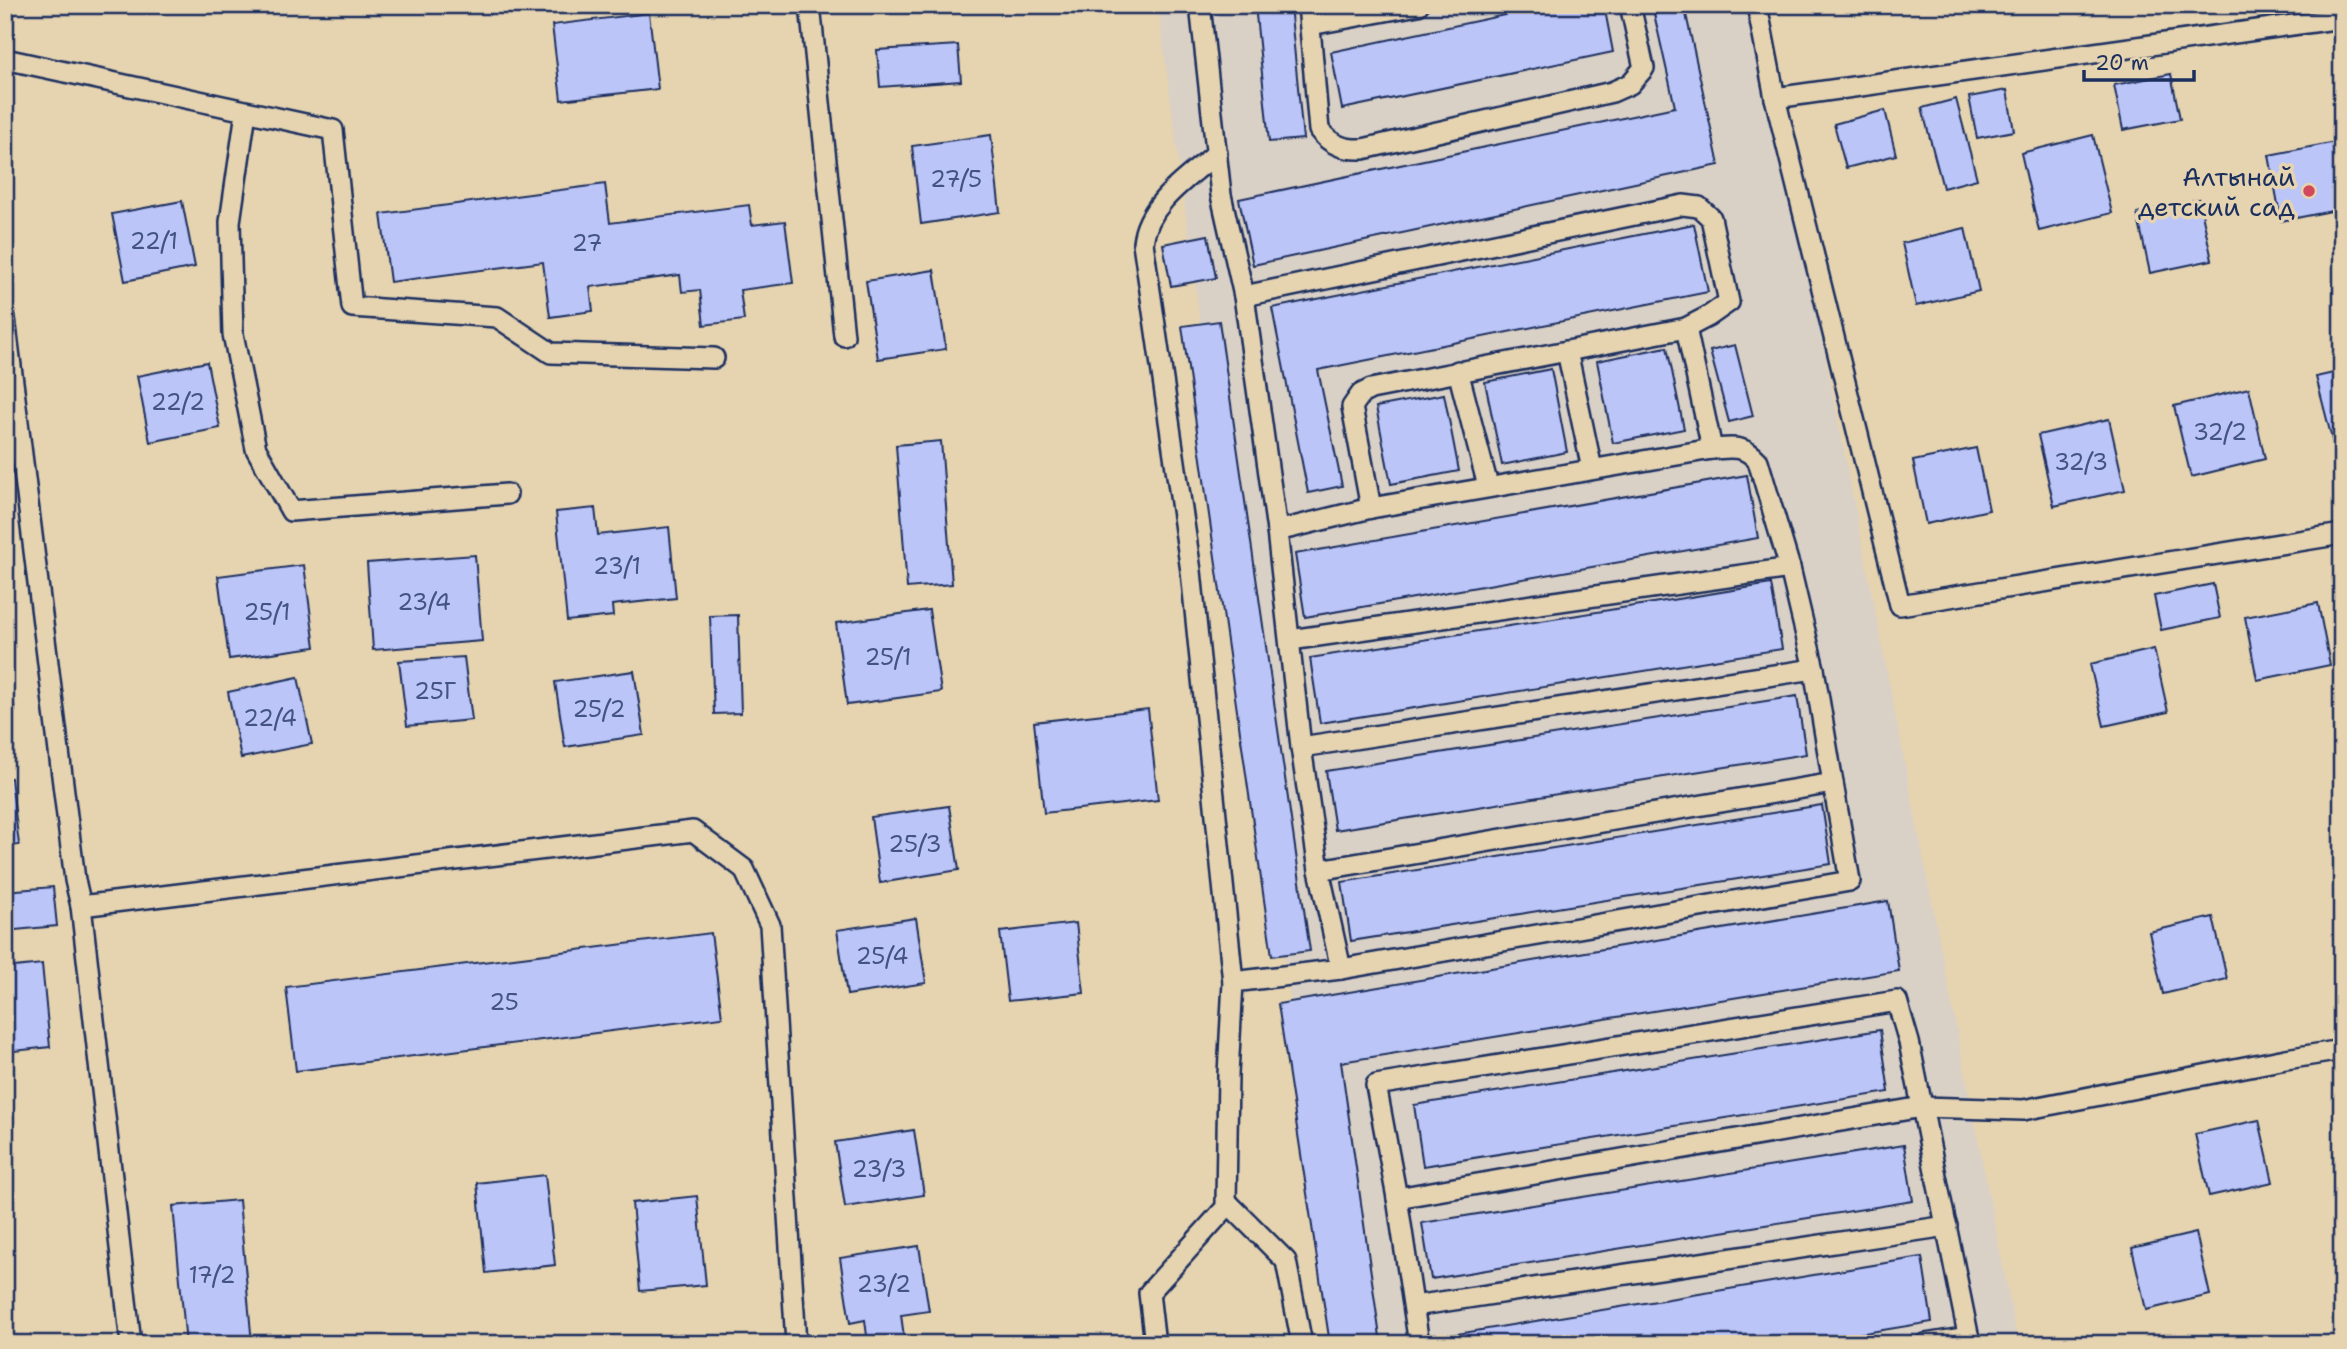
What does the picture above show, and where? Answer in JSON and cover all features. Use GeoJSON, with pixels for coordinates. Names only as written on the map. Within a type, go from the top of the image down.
{"type":"FeatureCollection","features":[{"type":"Feature","properties":{"kind":"lane"},"geometry":{"type":"LineString","coordinates":[[810,5],[844,336]]}},
{"type":"Feature","properties":{"kind":"lane"},"geometry":{"type":"LineString","coordinates":[[1200,5],[1222,195],[1244,296],[1277,531],[1301,747],[1319,870],[1342,969]]}},
{"type":"Feature","properties":{"kind":"lane"},"geometry":{"type":"LineString","coordinates":[[1418,5],[1309,15],[1319,130],[1326,139],[1350,150],[1363,149],[1612,92],[1630,84],[1644,68],[1630,5]]}},
{"type":"Feature","properties":{"kind":"lane"},"geometry":{"type":"LineString","coordinates":[[1757,5],[1775,97],[1900,606],[2342,534]]}},
{"type":"Feature","properties":{"kind":"lane"},"geometry":{"type":"LineString","coordinates":[[1775,97],[2342,18]]}},
{"type":"Feature","properties":{"kind":"lane"},"geometry":{"type":"LineString","coordinates":[[5,59],[333,130],[352,307],[497,317],[551,353],[714,358]]}},
{"type":"Feature","properties":{"kind":"lane"},"geometry":{"type":"LineString","coordinates":[[246,112],[230,222],[233,334],[256,449],[290,511],[507,494]]}},
{"type":"Feature","properties":{"kind":"lane"},"geometry":{"type":"LineString","coordinates":[[1217,153],[1174,190],[1158,208],[1144,230],[1143,243],[1191,571],[1233,982],[1226,1203],[1286,1261],[1302,1344]]}},
{"type":"Feature","properties":{"kind":"lane"},"geometry":{"type":"LineString","coordinates":[[1244,296],[1683,205],[1699,207],[1711,218],[1729,302],[1686,328],[1371,389],[1361,394],[1352,407],[1371,508]]}},
{"type":"Feature","properties":{"kind":"lane"},"geometry":{"type":"LineString","coordinates":[[5,318],[75,880],[81,906],[131,1344]]}},
{"type":"Feature","properties":{"kind":"lane"},"geometry":{"type":"LineString","coordinates":[[1686,328],[1712,449]]}},
{"type":"Feature","properties":{"kind":"lane"},"geometry":{"type":"LineString","coordinates":[[1567,351],[1592,469]]}},
{"type":"Feature","properties":{"kind":"lane"},"geometry":{"type":"LineString","coordinates":[[1458,372],[1488,486]]}},
{"type":"Feature","properties":{"kind":"lane"},"geometry":{"type":"LineString","coordinates":[[1233,982],[1342,969],[1850,881],[1814,669],[1790,568],[1758,461],[1749,451],[1735,447],[1712,449],[1488,486],[1371,508],[1277,531]]}},
{"type":"Feature","properties":{"kind":"lane"},"geometry":{"type":"LineString","coordinates":[[1290,640],[1790,568]]}},
{"type":"Feature","properties":{"kind":"lane"},"geometry":{"type":"LineString","coordinates":[[1301,747],[1814,669]]}},
{"type":"Feature","properties":{"kind":"lane"},"geometry":{"type":"LineString","coordinates":[[1319,870],[1833,783]]}},
{"type":"Feature","properties":{"kind":"lane"},"geometry":{"type":"LineString","coordinates":[[81,906],[693,831],[744,869],[770,925],[796,1344]]}},
{"type":"Feature","properties":{"kind":"lane"},"geometry":{"type":"LineString","coordinates":[[1419,1344],[1415,1306],[1376,1085],[1897,1001],[1909,1042],[1969,1340],[1925,1344]]}},
{"type":"Feature","properties":{"kind":"lane"},"geometry":{"type":"LineString","coordinates":[[1397,1198],[1922,1107],[2023,1110],[2260,1063],[2342,1050]]}},
{"type":"Feature","properties":{"kind":"lane"},"geometry":{"type":"LineString","coordinates":[[1155,1344],[1149,1293],[1229,1205]]}},
{"type":"Feature","properties":{"kind":"lane"},"geometry":{"type":"LineString","coordinates":[[1415,1306],[1947,1226]]}},
{"type":"Feature","properties":{"kind":"shaded area"},"geometry":{"type":"Polygon","coordinates":[[[1158,5],[1757,5],[2018,1344],[1336,1344],[1158,5]]]}},
{"type":"Feature","properties":{"kind":"building"},"geometry":{"type":"Polygon","coordinates":[[[1255,5],[1290,5],[1303,139],[1269,142],[1255,5]]]}},
{"type":"Feature","properties":{"kind":"building"},"geometry":{"type":"Polygon","coordinates":[[[1552,5],[1604,5],[1613,52],[1342,109],[1331,52],[1552,5]]]}},
{"type":"Feature","properties":{"kind":"building"},"geometry":{"type":"Polygon","coordinates":[[[1652,5],[1684,5],[1719,165],[1253,265],[1239,199],[1675,107],[1652,5]]]}},
{"type":"Feature","properties":{"kind":"building"},"geometry":{"type":"Polygon","coordinates":[[[649,13],[658,89],[561,100],[552,25],[649,13]]]}},
{"type":"Feature","properties":{"kind":"building"},"geometry":{"type":"Polygon","coordinates":[[[958,45],[961,81],[880,87],[877,50],[958,45]]]}},
{"type":"Feature","properties":{"kind":"building"},"geometry":{"type":"Polygon","coordinates":[[[2171,74],[2180,119],[2123,130],[2114,85],[2171,74]]]}},
{"type":"Feature","properties":{"kind":"building"},"geometry":{"type":"Polygon","coordinates":[[[2007,90],[2014,131],[1977,138],[1969,97],[2007,90]]]}},
{"type":"Feature","properties":{"kind":"building"},"geometry":{"type":"Polygon","coordinates":[[[1956,99],[1977,179],[1943,188],[1922,108],[1956,99]]]}},
{"type":"Feature","properties":{"kind":"building"},"geometry":{"type":"Polygon","coordinates":[[[1885,110],[1896,155],[1846,168],[1834,124],[1885,110]]]}},
{"type":"Feature","properties":{"kind":"building"},"geometry":{"type":"Polygon","coordinates":[[[991,135],[1000,212],[921,224],[912,146],[991,135]]]}},
{"type":"Feature","properties":{"kind":"building"},"geometry":{"type":"Polygon","coordinates":[[[2093,135],[2112,213],[2039,231],[2021,153],[2093,135]]]}},
{"type":"Feature","properties":{"kind":"building","name":"Алтынай детский сад"},"geometry":{"type":"Polygon","coordinates":[[[2336,142],[2342,172],[2342,209],[2281,221],[2269,155],[2336,142]]]}},
{"type":"Feature","properties":{"kind":"building"},"geometry":{"type":"Polygon","coordinates":[[[605,184],[610,223],[749,205],[752,225],[785,221],[793,283],[740,290],[744,320],[704,325],[700,290],[682,292],[680,275],[590,287],[593,311],[550,317],[543,262],[390,282],[381,214],[605,184]]]}},
{"type":"Feature","properties":{"kind":"building"},"geometry":{"type":"Polygon","coordinates":[[[2199,199],[2212,260],[2150,273],[2137,213],[2199,199]]]}},
{"type":"Feature","properties":{"kind":"building"},"geometry":{"type":"Polygon","coordinates":[[[182,201],[195,267],[125,281],[112,214],[182,201]]]}},
{"type":"Feature","properties":{"kind":"building"},"geometry":{"type":"Polygon","coordinates":[[[1694,224],[1708,292],[1318,370],[1342,486],[1308,493],[1272,308],[1694,224]]]}},
{"type":"Feature","properties":{"kind":"building"},"geometry":{"type":"Polygon","coordinates":[[[1965,228],[1979,291],[1916,306],[1902,243],[1965,228]]]}},
{"type":"Feature","properties":{"kind":"building"},"geometry":{"type":"Polygon","coordinates":[[[1208,235],[1216,278],[1171,286],[1163,244],[1208,235]]]}},
{"type":"Feature","properties":{"kind":"building"},"geometry":{"type":"Polygon","coordinates":[[[934,270],[946,349],[878,359],[866,281],[934,270]]]}},
{"type":"Feature","properties":{"kind":"building"},"geometry":{"type":"Polygon","coordinates":[[[1219,321],[1310,951],[1272,956],[1182,326],[1219,321]]]}},
{"type":"Feature","properties":{"kind":"building"},"geometry":{"type":"Polygon","coordinates":[[[1735,345],[1753,416],[1729,422],[1710,351],[1735,345]]]}},
{"type":"Feature","properties":{"kind":"building"},"geometry":{"type":"Polygon","coordinates":[[[1667,347],[1684,429],[1613,443],[1597,361],[1667,347]]]}},
{"type":"Feature","properties":{"kind":"building"},"geometry":{"type":"Polygon","coordinates":[[[207,362],[220,428],[150,442],[137,376],[207,362]]]}},
{"type":"Feature","properties":{"kind":"building"},"geometry":{"type":"Polygon","coordinates":[[[1551,369],[1567,452],[1502,465],[1485,382],[1551,369]]]}},
{"type":"Feature","properties":{"kind":"building"},"geometry":{"type":"Polygon","coordinates":[[[2342,371],[2342,449],[2335,451],[2316,377],[2342,371]]]}},
{"type":"Feature","properties":{"kind":"building"},"geometry":{"type":"Polygon","coordinates":[[[2249,388],[2265,459],[2191,477],[2174,406],[2249,388]]]}},
{"type":"Feature","properties":{"kind":"building"},"geometry":{"type":"Polygon","coordinates":[[[1444,394],[1459,471],[1391,484],[1376,407],[1444,394]]]}},
{"type":"Feature","properties":{"kind":"building"},"geometry":{"type":"Polygon","coordinates":[[[2109,419],[2125,490],[2054,506],[2038,435],[2109,419]]]}},
{"type":"Feature","properties":{"kind":"building"},"geometry":{"type":"Polygon","coordinates":[[[941,441],[952,584],[907,588],[896,445],[941,441]]]}},
{"type":"Feature","properties":{"kind":"building"},"geometry":{"type":"Polygon","coordinates":[[[1976,448],[1989,510],[1926,524],[1913,461],[1976,448]]]}},
{"type":"Feature","properties":{"kind":"building"},"geometry":{"type":"Polygon","coordinates":[[[1747,475],[1758,538],[1305,617],[1295,554],[1747,475]]]}},
{"type":"Feature","properties":{"kind":"building"},"geometry":{"type":"Polygon","coordinates":[[[595,508],[598,535],[669,527],[676,598],[612,605],[613,616],[567,621],[556,512],[595,508]]]}},
{"type":"Feature","properties":{"kind":"building"},"geometry":{"type":"Polygon","coordinates":[[[475,555],[482,641],[373,650],[367,563],[475,555]]]}},
{"type":"Feature","properties":{"kind":"building"},"geometry":{"type":"Polygon","coordinates":[[[304,565],[315,647],[229,659],[218,576],[304,565]]]}},
{"type":"Feature","properties":{"kind":"building"},"geometry":{"type":"Polygon","coordinates":[[[1771,584],[1782,649],[1320,723],[1310,658],[1771,584]]]}},
{"type":"Feature","properties":{"kind":"building"},"geometry":{"type":"Polygon","coordinates":[[[2213,584],[2220,618],[2161,630],[2154,596],[2213,584]]]}},
{"type":"Feature","properties":{"kind":"building"},"geometry":{"type":"Polygon","coordinates":[[[2318,603],[2330,665],[2257,680],[2245,617],[2318,603]]]}},
{"type":"Feature","properties":{"kind":"building"},"geometry":{"type":"Polygon","coordinates":[[[929,610],[941,692],[847,705],[836,623],[929,610]]]}},
{"type":"Feature","properties":{"kind":"building"},"geometry":{"type":"Polygon","coordinates":[[[738,615],[741,713],[714,714],[710,616],[738,615]]]}},
{"type":"Feature","properties":{"kind":"building"},"geometry":{"type":"Polygon","coordinates":[[[2154,649],[2168,712],[2104,726],[2090,664],[2154,649]]]}},
{"type":"Feature","properties":{"kind":"building"},"geometry":{"type":"Polygon","coordinates":[[[464,657],[472,720],[407,726],[399,661],[464,657]]]}},
{"type":"Feature","properties":{"kind":"building"},"geometry":{"type":"Polygon","coordinates":[[[5,660],[15,711],[5,713],[5,660]]]}},
{"type":"Feature","properties":{"kind":"building"},"geometry":{"type":"Polygon","coordinates":[[[634,671],[644,735],[565,747],[555,682],[634,671]]]}},
{"type":"Feature","properties":{"kind":"building"},"geometry":{"type":"Polygon","coordinates":[[[298,677],[312,744],[241,758],[228,692],[298,677]]]}},
{"type":"Feature","properties":{"kind":"building"},"geometry":{"type":"Polygon","coordinates":[[[1797,696],[1806,754],[1335,830],[1326,771],[1797,696]]]}},
{"type":"Feature","properties":{"kind":"building"},"geometry":{"type":"Polygon","coordinates":[[[1148,709],[1158,800],[1044,813],[1034,722],[1148,709]]]}},
{"type":"Feature","properties":{"kind":"building"},"geometry":{"type":"Polygon","coordinates":[[[11,778],[19,845],[5,847],[5,779],[11,778]]]}},
{"type":"Feature","properties":{"kind":"building"},"geometry":{"type":"Polygon","coordinates":[[[1822,805],[1831,864],[1351,941],[1342,882],[1822,805]]]}},
{"type":"Feature","properties":{"kind":"building"},"geometry":{"type":"Polygon","coordinates":[[[949,806],[959,870],[880,883],[871,817],[949,806]]]}},
{"type":"Feature","properties":{"kind":"building"},"geometry":{"type":"Polygon","coordinates":[[[53,887],[57,926],[5,931],[5,891],[53,887]]]}},
{"type":"Feature","properties":{"kind":"building"},"geometry":{"type":"Polygon","coordinates":[[[1888,901],[1899,971],[1341,1062],[1381,1344],[1330,1344],[1278,1004],[1888,901]]]}},
{"type":"Feature","properties":{"kind":"building"},"geometry":{"type":"Polygon","coordinates":[[[2213,917],[2227,979],[2163,994],[2149,932],[2213,917]]]}},
{"type":"Feature","properties":{"kind":"building"},"geometry":{"type":"Polygon","coordinates":[[[916,918],[926,983],[847,995],[837,930],[916,918]]]}},
{"type":"Feature","properties":{"kind":"building"},"geometry":{"type":"Polygon","coordinates":[[[1076,923],[1084,993],[1008,1001],[1000,932],[1076,923]]]}},
{"type":"Feature","properties":{"kind":"building"},"geometry":{"type":"Polygon","coordinates":[[[711,933],[722,1017],[296,1071],[286,987],[711,933]]]}},
{"type":"Feature","properties":{"kind":"building"},"geometry":{"type":"Polygon","coordinates":[[[42,964],[50,1047],[5,1052],[5,968],[42,964]]]}},
{"type":"Feature","properties":{"kind":"building"},"geometry":{"type":"Polygon","coordinates":[[[1880,1030],[1889,1092],[1423,1166],[1414,1105],[1880,1030]]]}},
{"type":"Feature","properties":{"kind":"building"},"geometry":{"type":"Polygon","coordinates":[[[2259,1120],[2273,1182],[2209,1196],[2195,1134],[2259,1120]]]}},
{"type":"Feature","properties":{"kind":"building"},"geometry":{"type":"Polygon","coordinates":[[[914,1130],[924,1195],[845,1207],[835,1142],[914,1130]]]}},
{"type":"Feature","properties":{"kind":"building"},"geometry":{"type":"Polygon","coordinates":[[[1904,1145],[1913,1201],[1431,1279],[1422,1223],[1904,1145]]]}},
{"type":"Feature","properties":{"kind":"building"},"geometry":{"type":"Polygon","coordinates":[[[545,1175],[555,1265],[486,1273],[477,1183],[545,1175]]]}},
{"type":"Feature","properties":{"kind":"building"},"geometry":{"type":"Polygon","coordinates":[[[697,1196],[706,1285],[640,1291],[632,1203],[697,1196]]]}},
{"type":"Feature","properties":{"kind":"building"},"geometry":{"type":"Polygon","coordinates":[[[239,1200],[252,1344],[186,1344],[173,1206],[239,1200]]]}},
{"type":"Feature","properties":{"kind":"building"},"geometry":{"type":"Polygon","coordinates":[[[2196,1233],[2210,1295],[2146,1310],[2132,1248],[2196,1233]]]}},
{"type":"Feature","properties":{"kind":"building"},"geometry":{"type":"Polygon","coordinates":[[[919,1246],[929,1311],[901,1315],[905,1344],[868,1344],[865,1320],[850,1323],[840,1258],[919,1246]]]}},
{"type":"Feature","properties":{"kind":"building"},"geometry":{"type":"Polygon","coordinates":[[[1922,1257],[1932,1322],[1797,1344],[1440,1344],[1439,1337],[1922,1257]]]}},
{"type":"Feature","properties":{"kind":"place","name":"Алтынай детский сад"},"geometry":{"type":"Point","coordinates":[2309,191]}}]}
